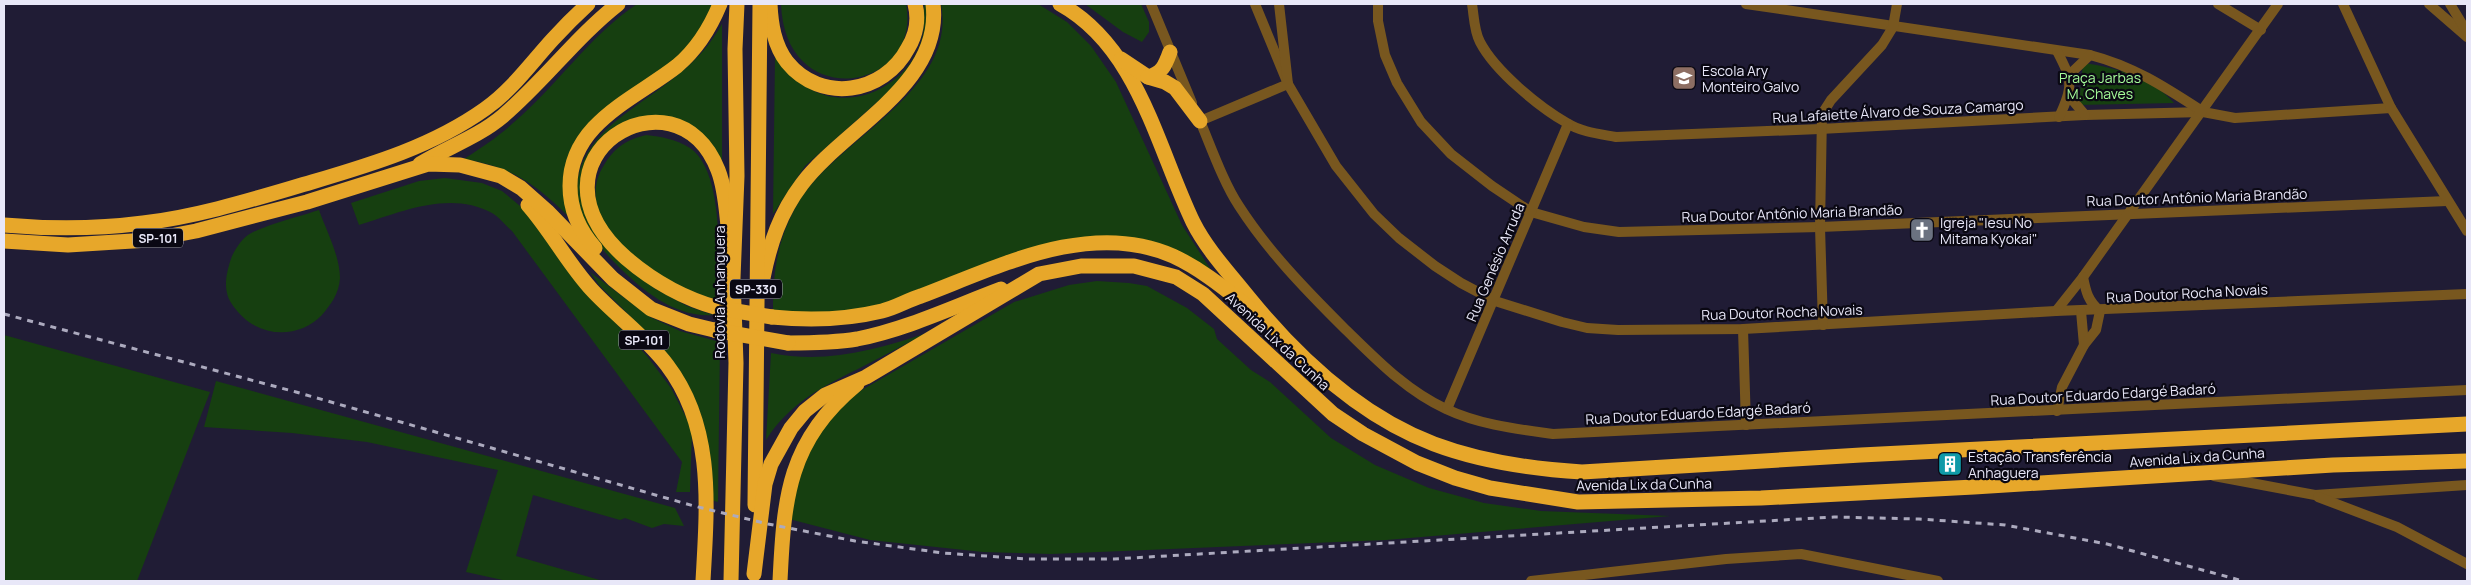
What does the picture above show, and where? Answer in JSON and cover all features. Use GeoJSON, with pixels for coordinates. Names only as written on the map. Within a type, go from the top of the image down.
{"type":"FeatureCollection","features":[{"type":"Feature","properties":{"kind":"highway","name":"SP-101"},"geometry":{"type":"LineString","coordinates":[[4,225],[86,228],[144,223],[202,213],[338,174],[406,152],[437,138],[487,108],[512,86],[588,4]]}},
{"type":"Feature","properties":{"kind":"highway"},"geometry":{"type":"LineString","coordinates":[[413,168],[482,131],[503,116],[597,21],[618,4]]}},
{"type":"Feature","properties":{"kind":"highway"},"geometry":{"type":"LineString","coordinates":[[651,309],[644,297],[582,233],[570,199],[570,177],[583,141],[593,127],[634,94],[678,65],[712,23],[720,4]]}},
{"type":"Feature","properties":{"kind":"highway"},"geometry":{"type":"LineString","coordinates":[[731,4],[735,49]]}},
{"type":"Feature","properties":{"kind":"highway","name":"Rodovia Anhanguera"},"geometry":{"type":"LineString","coordinates":[[729,581],[736,363],[733,278],[737,176],[735,49],[737,4]]}},
{"type":"Feature","properties":{"kind":"highway","name":"SP-330"},"geometry":{"type":"LineString","coordinates":[[754,578],[760,4]]}},
{"type":"Feature","properties":{"kind":"highway"},"geometry":{"type":"LineString","coordinates":[[770,4],[771,24],[778,46],[787,61],[799,73],[817,84],[851,89],[866,86],[878,80],[902,60],[914,34],[917,22],[915,4]]}},
{"type":"Feature","properties":{"kind":"highway"},"geometry":{"type":"LineString","coordinates":[[756,311],[770,245],[786,206],[825,158],[908,81],[922,61],[930,40],[934,15],[933,4]]}},
{"type":"Feature","properties":{"kind":"highway","name":"Avenida Lix da Cunha"},"geometry":{"type":"LineString","coordinates":[[1060,4],[1079,17],[1107,42],[1135,86],[1194,223],[1212,252],[1271,325],[1302,357],[1342,392],[1406,432],[1434,444],[1486,460],[1537,470],[1582,472],[2467,424]]}},
{"type":"Feature","properties":{"kind":"highway"},"geometry":{"type":"LineString","coordinates":[[1148,77],[1159,74],[1166,65],[1170,52]]}},
{"type":"Feature","properties":{"kind":"highway"},"geometry":{"type":"LineString","coordinates":[[1114,53],[1148,77],[1165,82],[1175,88],[1200,121]]}},
{"type":"Feature","properties":{"kind":"highway"},"geometry":{"type":"LineString","coordinates":[[733,278],[723,189],[711,155],[702,144],[684,131],[661,123],[644,122],[624,128],[614,134],[596,156],[590,169],[588,184],[590,209],[600,230],[620,252],[658,284],[692,301],[718,308],[772,317],[836,320],[884,311],[1044,252],[1077,245],[1110,242],[1139,246],[1163,253],[1196,267],[1271,325]]}},
{"type":"Feature","properties":{"kind":"highway","name":"SP-101"},"geometry":{"type":"LineString","coordinates":[[4,241],[68,245],[149,240],[196,231],[308,202],[344,189],[428,164],[460,164],[509,189],[525,202],[543,223],[590,288],[662,359],[685,392],[698,426],[706,467],[703,581]]}},
{"type":"Feature","properties":{"kind":"highway"},"geometry":{"type":"LineString","coordinates":[[460,164],[501,176],[521,188],[547,211],[606,273],[651,309],[689,324],[714,330],[788,343],[838,342],[907,326],[1039,274]]}},
{"type":"Feature","properties":{"kind":"highway","name":"Avenida Lix da Cunha"},"geometry":{"type":"LineString","coordinates":[[754,578],[766,484],[771,464],[790,428],[805,411],[825,395],[866,377],[1039,274],[1081,266],[1114,265],[1142,268],[1176,278],[1203,294],[1311,396],[1333,414],[1416,463],[1455,478],[1521,493],[1578,502],[1651,502],[1966,488],[2333,465],[2467,460]]}},
{"type":"Feature","properties":{"kind":"highway"},"geometry":{"type":"LineString","coordinates":[[780,581],[788,492],[797,460],[820,421],[846,393],[866,377]]}},
{"type":"Feature","properties":{"kind":"street","name":"Rua Doutor Eduardo Edargé Badaró"},"geometry":{"type":"LineString","coordinates":[[1151,4],[1200,121],[1238,204],[1264,242],[1314,298],[1388,371],[1416,392],[1447,409],[1476,420],[1505,427],[1553,434],[2467,390]]}},
{"type":"Feature","properties":{"kind":"street","name":"Rua Doutor Rocha Novais"},"geometry":{"type":"LineString","coordinates":[[1255,4],[1288,84],[1341,173],[1374,214],[1399,238],[1434,266],[1495,301],[1538,316],[1587,328],[1661,330],[1823,325],[2056,311],[2467,294]]}},
{"type":"Feature","properties":{"kind":"street"},"geometry":{"type":"LineString","coordinates":[[1200,121],[1288,84],[1279,4]]}},
{"type":"Feature","properties":{"kind":"street","name":"Rua Doutor Antônio Maria Brandão"},"geometry":{"type":"LineString","coordinates":[[1378,4],[1378,21],[1386,54],[1397,83],[1421,122],[1451,154],[1492,186],[1531,212],[1584,227],[1618,232],[1820,227],[2447,201]]}},
{"type":"Feature","properties":{"kind":"street","name":"Rua Lafaiette Álvaro de Souza Camargo"},"geometry":{"type":"LineString","coordinates":[[1472,4],[1479,41],[1493,61],[1535,100],[1568,124],[1590,132],[1616,137],[1820,129],[2085,115],[2203,112],[2235,118],[2391,108]]}},
{"type":"Feature","properties":{"kind":"street"},"geometry":{"type":"LineString","coordinates":[[1746,4],[2090,56],[2114,62],[2156,80],[2203,112]]}},
{"type":"Feature","properties":{"kind":"street"},"geometry":{"type":"LineString","coordinates":[[1823,325],[1820,227],[1820,129],[1822,114],[1831,100],[1882,44],[1893,27],[1897,4]]}},
{"type":"Feature","properties":{"kind":"street"},"geometry":{"type":"LineString","coordinates":[[2218,4],[2261,30]]}},
{"type":"Feature","properties":{"kind":"street"},"geometry":{"type":"LineString","coordinates":[[2056,311],[2083,277],[2127,213],[2203,112],[2278,4]]}},
{"type":"Feature","properties":{"kind":"street"},"geometry":{"type":"LineString","coordinates":[[2343,4],[2391,108],[2467,231]]}},
{"type":"Feature","properties":{"kind":"street"},"geometry":{"type":"LineString","coordinates":[[2429,4],[2467,37]]}},
{"type":"Feature","properties":{"kind":"street"},"geometry":{"type":"LineString","coordinates":[[2450,4],[2467,32]]}},
{"type":"Feature","properties":{"kind":"street"},"geometry":{"type":"LineString","coordinates":[[2057,51],[2069,75],[2070,96],[2059,117]]}},
{"type":"Feature","properties":{"kind":"street"},"geometry":{"type":"LineString","coordinates":[[2069,75],[2090,56]]}},
{"type":"Feature","properties":{"kind":"street"},"geometry":{"type":"LineString","coordinates":[[2070,96],[2085,115]]}},
{"type":"Feature","properties":{"kind":"street","name":"Rua Genésio Arruda"},"geometry":{"type":"LineString","coordinates":[[1447,409],[1495,301],[1568,124]]}},
{"type":"Feature","properties":{"kind":"street"},"geometry":{"type":"LineString","coordinates":[[2057,411],[2062,387],[2084,345],[2096,330],[2100,310],[2092,304],[2086,294],[2083,277]]}},
{"type":"Feature","properties":{"kind":"street"},"geometry":{"type":"LineString","coordinates":[[2081,311],[2084,345]]}},
{"type":"Feature","properties":{"kind":"street"},"geometry":{"type":"LineString","coordinates":[[1743,328],[1746,425]]}},
{"type":"Feature","properties":{"kind":"street"},"geometry":{"type":"LineString","coordinates":[[2199,473],[2315,495],[2397,527],[2467,564]]}},
{"type":"Feature","properties":{"kind":"street"},"geometry":{"type":"LineString","coordinates":[[2315,495],[2467,486]]}},
{"type":"Feature","properties":{"kind":"street"},"geometry":{"type":"LineString","coordinates":[[1531,581],[1726,559],[1801,554],[1938,581]]}},
{"type":"Feature","properties":{"kind":"green space"},"geometry":{"type":"Polygon","coordinates":[[[637,4],[713,4],[694,40],[675,61],[579,140],[569,217],[545,195],[521,178],[481,162],[464,159],[495,138],[529,109],[588,46],[637,4]]]}},
{"type":"Feature","properties":{"kind":"green space"},"geometry":{"type":"Polygon","coordinates":[[[781,4],[906,4],[906,34],[894,56],[875,72],[851,78],[827,76],[805,63],[788,39],[781,4]]]}},
{"type":"Feature","properties":{"kind":"green space"},"geometry":{"type":"Polygon","coordinates":[[[924,4],[927,4],[925,42],[901,81],[805,166],[773,214],[775,57],[792,75],[812,90],[828,96],[845,98],[861,96],[891,82],[904,71],[914,57],[923,33],[924,4]]]}},
{"type":"Feature","properties":{"kind":"green space"},"geometry":{"type":"Polygon","coordinates":[[[941,4],[1038,4],[1067,22],[1091,46],[1116,82],[1182,225],[1211,270],[1122,240],[954,280],[850,315],[773,311],[775,269],[785,231],[797,205],[815,181],[838,158],[890,113],[913,89],[931,64],[941,35],[941,4]]]}},
{"type":"Feature","properties":{"kind":"green space"},"geometry":{"type":"Polygon","coordinates":[[[1085,4],[1141,4],[1149,22],[1149,32],[1142,42],[1123,32],[1085,4]]]}},
{"type":"Feature","properties":{"kind":"green space"},"geometry":{"type":"Polygon","coordinates":[[[722,24],[722,166],[684,126],[615,130],[582,197],[590,222],[654,288],[687,306],[713,315],[699,315],[686,312],[661,301],[638,285],[618,266],[589,230],[581,211],[577,193],[579,175],[585,157],[598,139],[616,121],[693,62],[709,44],[722,24]]]}},
{"type":"Feature","properties":{"kind":"green space","name":"Praça Jarbas M. Chaves"},"geometry":{"type":"Polygon","coordinates":[[[2083,63],[2108,67],[2144,80],[2165,94],[2174,103],[2079,105],[2083,63]]]}},
{"type":"Feature","properties":{"kind":"green space"},"geometry":{"type":"Polygon","coordinates":[[[646,135],[674,140],[690,148],[701,160],[709,177],[714,197],[719,242],[719,300],[698,294],[650,269],[628,252],[610,232],[598,211],[596,188],[604,165],[612,153],[622,145],[646,135]]]}},
{"type":"Feature","properties":{"kind":"green space"},"geometry":{"type":"Polygon","coordinates":[[[445,178],[482,183],[502,191],[525,210],[584,290],[647,356],[671,388],[692,429],[690,492],[676,492],[682,462],[512,231],[497,217],[476,206],[443,203],[408,209],[359,225],[351,203],[419,181],[445,178]]]}},
{"type":"Feature","properties":{"kind":"green space"},"geometry":{"type":"Polygon","coordinates":[[[319,210],[338,261],[340,278],[334,298],[322,315],[313,323],[302,328],[280,332],[268,331],[257,327],[238,312],[228,296],[226,289],[227,274],[234,253],[239,244],[248,235],[271,225],[319,210]]]}},
{"type":"Feature","properties":{"kind":"green space"},"geometry":{"type":"Polygon","coordinates":[[[590,272],[650,317],[680,331],[720,342],[718,502],[711,500],[708,451],[650,336],[599,285],[590,272]]]}},
{"type":"Feature","properties":{"kind":"green space"},"geometry":{"type":"Polygon","coordinates":[[[1097,281],[1147,286],[1187,308],[1214,329],[1217,339],[1251,370],[1270,382],[1331,438],[1375,465],[1429,488],[1484,503],[1541,511],[1670,516],[1386,540],[1051,554],[983,552],[870,540],[789,519],[791,494],[821,427],[855,394],[1014,302],[1069,285],[1097,281]]]}},
{"type":"Feature","properties":{"kind":"green space"},"geometry":{"type":"Polygon","coordinates":[[[927,333],[819,390],[795,406],[775,427],[766,440],[771,353],[811,357],[850,354],[927,333]]]}},
{"type":"Feature","properties":{"kind":"green space"},"geometry":{"type":"Polygon","coordinates":[[[4,335],[210,392],[137,581],[4,581],[4,335]]]}},
{"type":"Feature","properties":{"kind":"green space"},"geometry":{"type":"Polygon","coordinates":[[[216,381],[675,508],[684,526],[664,524],[652,528],[625,518],[620,520],[533,495],[516,556],[603,581],[507,581],[466,572],[498,470],[367,442],[292,433],[204,427],[216,381]]]}},
{"type":"Feature","properties":{"kind":"railway"},"geometry":{"type":"LineString","coordinates":[[4,314],[296,392],[694,506],[768,524],[855,541],[943,553],[1028,559],[1114,559],[1834,517],[1919,519],[2005,525],[2107,544],[2243,581]]}},
{"type":"Feature","properties":{"kind":"place","name":"Escola Ary Monteiro Galvo"},"geometry":{"type":"Point","coordinates":[1684,78]}},
{"type":"Feature","properties":{"kind":"place","name":"Igreja \"Iesu No Mitama Kyokai\""},"geometry":{"type":"Point","coordinates":[1922,230]}},
{"type":"Feature","properties":{"kind":"place","name":"Estação Transferência Anhaguera"},"geometry":{"type":"Point","coordinates":[1950,464]}}]}
